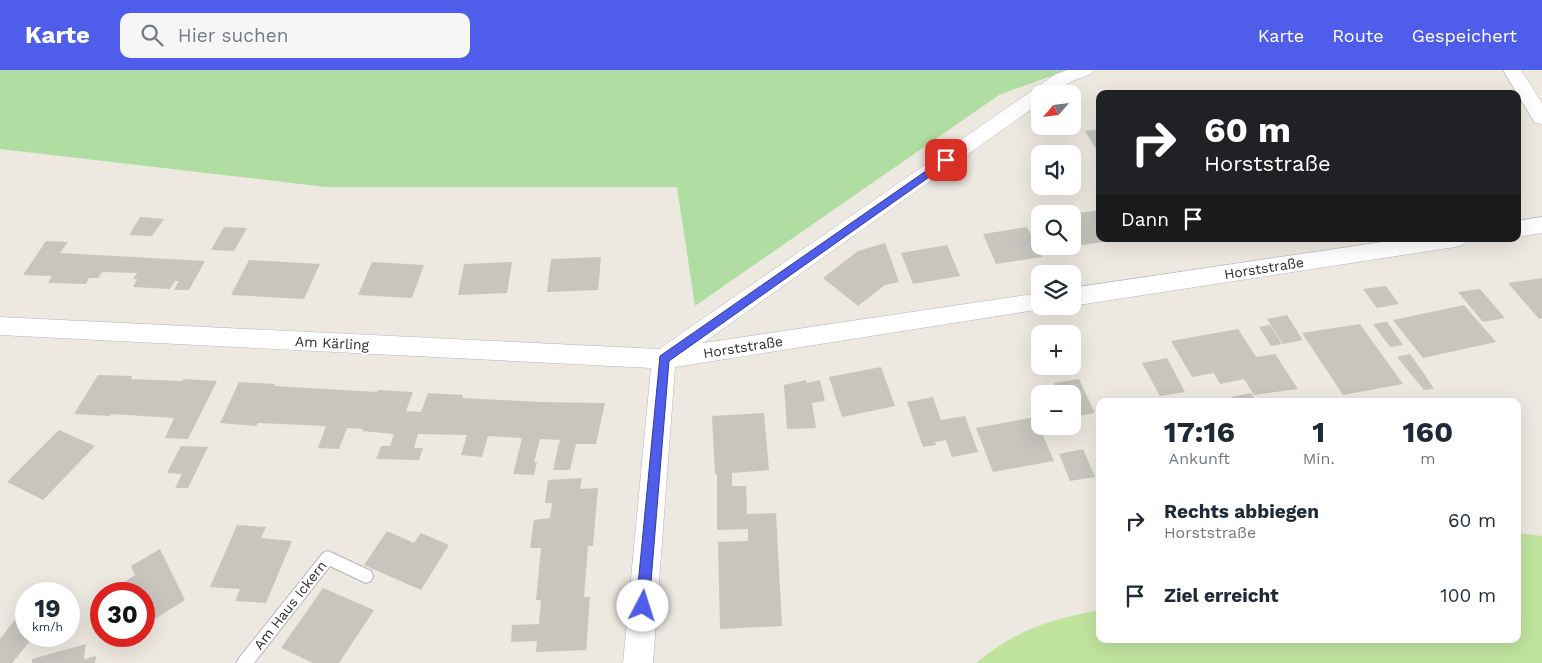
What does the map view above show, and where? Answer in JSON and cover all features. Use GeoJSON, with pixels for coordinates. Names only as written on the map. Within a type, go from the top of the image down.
{"type":"FeatureCollection","features":[{"type":"Feature","properties":{"kind":"street","name":"Horststraße"},"geometry":{"type":"LineString","coordinates":[[1053,85],[1063,78],[1085,70]]}},
{"type":"Feature","properties":{"kind":"street"},"geometry":{"type":"LineString","coordinates":[[1512,70],[1542,118]]}},
{"type":"Feature","properties":{"kind":"street","name":"Horststraße"},"geometry":{"type":"LineString","coordinates":[[664,359],[1031,100]]}},
{"type":"Feature","properties":{"kind":"street","name":"Horststraße"},"geometry":{"type":"LineString","coordinates":[[1081,296],[1435,242]]}},
{"type":"Feature","properties":{"kind":"street","name":"Horststraße"},"geometry":{"type":"LineString","coordinates":[[664,359],[1031,303]]}},
{"type":"Feature","properties":{"kind":"street"},"geometry":{"type":"LineString","coordinates":[[0,345],[8,327]]}},
{"type":"Feature","properties":{"kind":"street","name":"Am Kärling"},"geometry":{"type":"LineString","coordinates":[[8,327],[664,359]]}},
{"type":"Feature","properties":{"kind":"street"},"geometry":{"type":"LineString","coordinates":[[638,663],[664,359]]}},
{"type":"Feature","properties":{"kind":"lane","name":"Am Haus Ickern"},"geometry":{"type":"LineString","coordinates":[[244,663],[328,558],[366,576]]}},
{"type":"Feature","properties":{"kind":"green space"},"geometry":{"type":"Polygon","coordinates":[[[0,70],[1068,70],[999,95],[695,306],[677,187],[326,187],[0,149],[0,70]]]}},
{"type":"Feature","properties":{"kind":"green space"},"geometry":{"type":"Polygon","coordinates":[[[1521,533],[1542,536],[1542,663],[976,663],[991,651],[1020,634],[1049,622],[1096,611],[1096,643],[1521,643],[1521,533]]]}},
{"type":"Feature","properties":{"kind":"building"},"geometry":{"type":"Polygon","coordinates":[[[1096,130],[1096,149],[1085,131],[1096,130]]]}},
{"type":"Feature","properties":{"kind":"building"},"geometry":{"type":"Polygon","coordinates":[[[1096,211],[1096,242],[1102,242],[1081,245],[1081,213],[1096,211]]]}},
{"type":"Feature","properties":{"kind":"building"},"geometry":{"type":"Polygon","coordinates":[[[140,217],[164,219],[152,236],[129,235],[140,217]]]}},
{"type":"Feature","properties":{"kind":"building"},"geometry":{"type":"Polygon","coordinates":[[[224,227],[247,228],[234,251],[211,250],[224,227]]]}},
{"type":"Feature","properties":{"kind":"building"},"geometry":{"type":"Polygon","coordinates":[[[1027,227],[1031,235],[1031,255],[1041,255],[1042,257],[996,264],[983,234],[1027,227]]]}},
{"type":"Feature","properties":{"kind":"building"},"geometry":{"type":"Polygon","coordinates":[[[46,241],[68,242],[60,253],[205,261],[189,290],[174,290],[179,281],[175,281],[170,289],[133,287],[137,279],[133,279],[137,273],[102,272],[98,278],[89,278],[86,284],[48,283],[52,276],[23,275],[46,241]]]}},
{"type":"Feature","properties":{"kind":"building"},"geometry":{"type":"Polygon","coordinates":[[[885,243],[899,282],[885,285],[858,306],[823,278],[858,251],[885,243]]]}},
{"type":"Feature","properties":{"kind":"building"},"geometry":{"type":"Polygon","coordinates":[[[947,245],[960,276],[913,284],[901,253],[947,245]]]}},
{"type":"Feature","properties":{"kind":"building"},"geometry":{"type":"Polygon","coordinates":[[[601,257],[598,290],[547,292],[551,259],[601,257]]]}},
{"type":"Feature","properties":{"kind":"building"},"geometry":{"type":"Polygon","coordinates":[[[249,260],[320,264],[304,299],[231,295],[249,260]]]}},
{"type":"Feature","properties":{"kind":"building"},"geometry":{"type":"Polygon","coordinates":[[[372,262],[424,265],[412,298],[358,295],[372,262]]]}},
{"type":"Feature","properties":{"kind":"building"},"geometry":{"type":"Polygon","coordinates":[[[512,262],[507,293],[458,295],[464,264],[512,262]]]}},
{"type":"Feature","properties":{"kind":"building"},"geometry":{"type":"Polygon","coordinates":[[[1542,278],[1542,318],[1539,319],[1508,283],[1542,278]]]}},
{"type":"Feature","properties":{"kind":"building"},"geometry":{"type":"Polygon","coordinates":[[[1386,286],[1399,304],[1377,308],[1363,289],[1386,286]]]}},
{"type":"Feature","properties":{"kind":"building"},"geometry":{"type":"Polygon","coordinates":[[[1480,289],[1505,318],[1483,322],[1458,292],[1480,289]]]}},
{"type":"Feature","properties":{"kind":"building"},"geometry":{"type":"Polygon","coordinates":[[[1464,305],[1496,342],[1423,358],[1393,320],[1464,305]]]}},
{"type":"Feature","properties":{"kind":"building"},"geometry":{"type":"Polygon","coordinates":[[[1287,315],[1303,340],[1283,344],[1267,319],[1287,315]]]}},
{"type":"Feature","properties":{"kind":"building"},"geometry":{"type":"Polygon","coordinates":[[[1387,322],[1403,345],[1390,347],[1373,324],[1387,322]]]}},
{"type":"Feature","properties":{"kind":"building"},"geometry":{"type":"Polygon","coordinates":[[[1360,324],[1403,384],[1343,395],[1302,333],[1360,324]]]}},
{"type":"Feature","properties":{"kind":"building"},"geometry":{"type":"Polygon","coordinates":[[[1270,325],[1282,344],[1271,346],[1259,327],[1270,325]]]}},
{"type":"Feature","properties":{"kind":"building"},"geometry":{"type":"Polygon","coordinates":[[[1238,329],[1256,357],[1275,354],[1298,389],[1254,395],[1244,379],[1220,384],[1214,373],[1192,377],[1171,341],[1238,329]]]}},
{"type":"Feature","properties":{"kind":"building"},"geometry":{"type":"Polygon","coordinates":[[[1410,354],[1434,389],[1424,390],[1397,357],[1410,354]]]}},
{"type":"Feature","properties":{"kind":"building"},"geometry":{"type":"Polygon","coordinates":[[[1167,358],[1185,392],[1160,396],[1142,363],[1167,358]]]}},
{"type":"Feature","properties":{"kind":"building"},"geometry":{"type":"Polygon","coordinates":[[[881,367],[895,406],[842,417],[829,377],[881,367]]]}},
{"type":"Feature","properties":{"kind":"building"},"geometry":{"type":"Polygon","coordinates":[[[98,375],[132,376],[131,379],[217,381],[188,439],[165,438],[174,418],[74,414],[98,375]]]}},
{"type":"Feature","properties":{"kind":"building"},"geometry":{"type":"Polygon","coordinates":[[[1079,379],[1095,413],[1081,415],[1081,385],[1055,385],[1054,383],[1079,379]]]}},
{"type":"Feature","properties":{"kind":"building"},"geometry":{"type":"Polygon","coordinates":[[[806,380],[807,383],[820,380],[825,401],[812,403],[816,428],[787,429],[784,385],[806,380]]]}},
{"type":"Feature","properties":{"kind":"building"},"geometry":{"type":"Polygon","coordinates":[[[239,382],[377,392],[378,390],[413,392],[406,411],[421,412],[428,393],[463,395],[462,398],[605,403],[596,444],[576,444],[570,470],[553,470],[561,440],[540,439],[534,462],[537,462],[534,475],[513,474],[522,438],[488,436],[482,457],[461,455],[467,435],[418,434],[414,448],[423,448],[419,460],[376,459],[381,446],[390,446],[394,434],[347,428],[339,449],[318,448],[326,426],[258,423],[256,426],[220,423],[239,382]]]}},
{"type":"Feature","properties":{"kind":"building"},"geometry":{"type":"Polygon","coordinates":[[[1251,393],[1254,398],[1232,398],[1251,393]]]}},
{"type":"Feature","properties":{"kind":"building"},"geometry":{"type":"Polygon","coordinates":[[[933,397],[941,420],[965,416],[978,452],[952,457],[946,440],[935,442],[936,445],[923,447],[907,402],[933,397]]]}},
{"type":"Feature","properties":{"kind":"building"},"geometry":{"type":"Polygon","coordinates":[[[764,413],[769,470],[732,473],[732,486],[746,486],[747,514],[776,513],[782,626],[720,629],[718,542],[748,541],[748,529],[717,530],[717,474],[715,474],[712,416],[764,413]]]}},
{"type":"Feature","properties":{"kind":"building"},"geometry":{"type":"Polygon","coordinates":[[[1031,418],[1031,435],[1043,435],[1054,461],[993,472],[976,428],[1031,418]]]}},
{"type":"Feature","properties":{"kind":"building"},"geometry":{"type":"Polygon","coordinates":[[[59,430],[95,446],[43,500],[7,482],[59,430]]]}},
{"type":"Feature","properties":{"kind":"building"},"geometry":{"type":"Polygon","coordinates":[[[181,446],[208,447],[188,488],[175,488],[182,474],[167,473],[181,446]]]}},
{"type":"Feature","properties":{"kind":"building"},"geometry":{"type":"Polygon","coordinates":[[[1083,449],[1095,477],[1070,481],[1059,454],[1083,449]]]}},
{"type":"Feature","properties":{"kind":"building"},"geometry":{"type":"Polygon","coordinates":[[[582,478],[580,489],[598,488],[593,546],[588,546],[584,597],[590,597],[586,650],[536,652],[537,641],[511,642],[512,625],[539,624],[541,600],[536,600],[541,548],[530,548],[534,520],[550,518],[552,503],[545,503],[548,480],[582,478]]]}},
{"type":"Feature","properties":{"kind":"building"},"geometry":{"type":"Polygon","coordinates":[[[237,525],[266,527],[261,538],[292,541],[266,603],[235,601],[240,589],[210,587],[237,525]]]}},
{"type":"Feature","properties":{"kind":"building"},"geometry":{"type":"Polygon","coordinates":[[[387,531],[414,543],[421,533],[449,545],[421,590],[364,565],[387,531]]]}},
{"type":"Feature","properties":{"kind":"building"},"geometry":{"type":"Polygon","coordinates":[[[160,549],[185,600],[155,619],[155,582],[124,582],[135,575],[131,566],[160,549]]]}},
{"type":"Feature","properties":{"kind":"building"},"geometry":{"type":"Polygon","coordinates":[[[323,588],[374,610],[339,663],[313,663],[281,648],[323,588]]]}},
{"type":"Feature","properties":{"kind":"building"},"geometry":{"type":"Polygon","coordinates":[[[15,620],[15,647],[25,647],[12,663],[0,663],[0,639],[15,620]]]}},
{"type":"Feature","properties":{"kind":"building"},"geometry":{"type":"Polygon","coordinates":[[[86,644],[84,659],[96,656],[95,663],[32,663],[32,659],[86,644]]]}},
{"type":"Feature","properties":{"kind":"route"},"geometry":{"type":"LineString","coordinates":[[643,606],[664,359],[946,160]]}}]}
